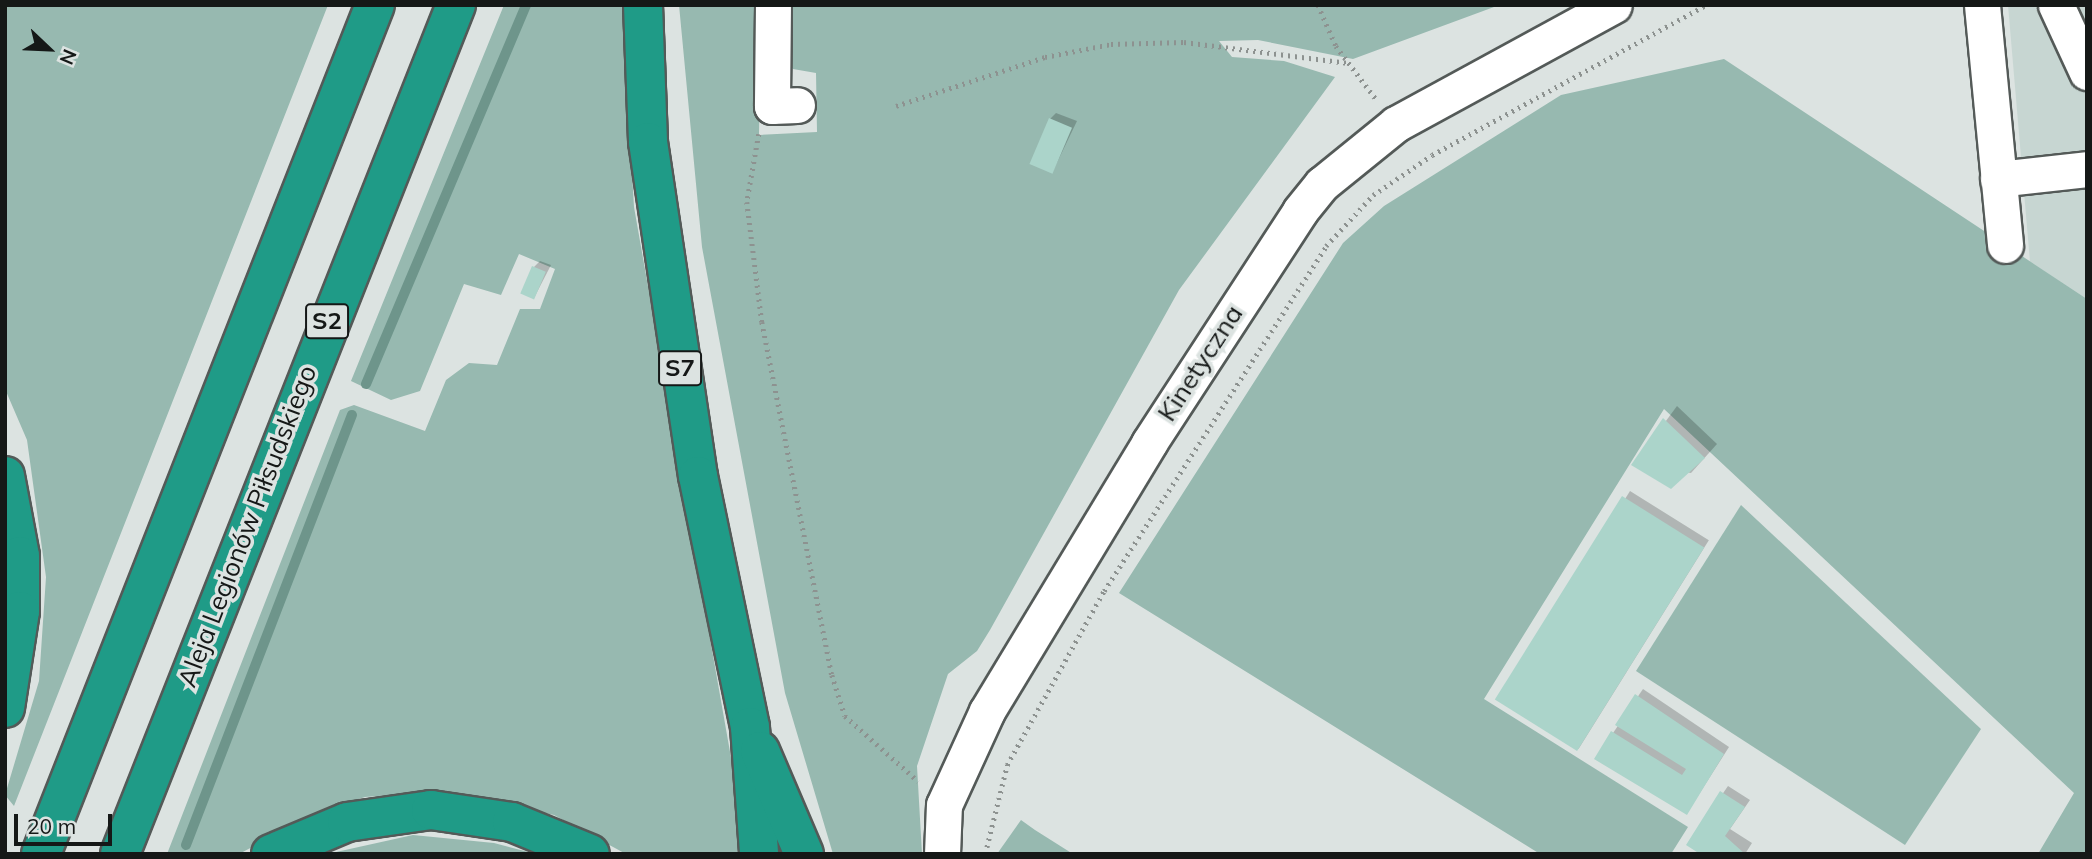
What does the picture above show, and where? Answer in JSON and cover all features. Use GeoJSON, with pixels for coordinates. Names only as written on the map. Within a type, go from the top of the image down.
{"type":"FeatureCollection","features":[{"type":"Feature","properties":{"kind":"highway"},"geometry":{"type":"LineString","coordinates":[[41,854],[375,5]]}},
{"type":"Feature","properties":{"kind":"highway","name":"Aleja Legionów Piłsudskiego"},"geometry":{"type":"LineString","coordinates":[[120,854],[456,5]]}},
{"type":"Feature","properties":{"kind":"highway","name":"S7"},"geometry":{"type":"LineString","coordinates":[[643,5],[646,127],[676,346],[750,727],[804,854]]}},
{"type":"Feature","properties":{"kind":"highway"},"geometry":{"type":"LineString","coordinates":[[5,476],[20,556],[20,611],[5,708]]}},
{"type":"Feature","properties":{"kind":"highway"},"geometry":{"type":"LineString","coordinates":[[750,727],[759,854]]}},
{"type":"Feature","properties":{"kind":"highway"},"geometry":{"type":"LineString","coordinates":[[271,854],[347,822],[431,810],[512,822],[590,854]]}},
{"type":"Feature","properties":{"kind":"street"},"geometry":{"type":"LineString","coordinates":[[773,5],[785,105]]}},
{"type":"Feature","properties":{"kind":"street","name":"Kinetyczna"},"geometry":{"type":"LineString","coordinates":[[942,854],[944,805],[987,711],[1265,260],[1322,184],[1396,124],[1614,5]]}},
{"type":"Feature","properties":{"kind":"street"},"geometry":{"type":"LineString","coordinates":[[1982,5],[2005,245]]}},
{"type":"Feature","properties":{"kind":"street"},"geometry":{"type":"LineString","coordinates":[[2056,5],[2087,72]]}},
{"type":"Feature","properties":{"kind":"street"},"geometry":{"type":"LineString","coordinates":[[1998,179],[2087,169]]}},
{"type":"Feature","properties":{"kind":"path"},"geometry":{"type":"LineString","coordinates":[[1318,5],[1347,63],[1396,124]]}},
{"type":"Feature","properties":{"kind":"path"},"geometry":{"type":"LineString","coordinates":[[985,854],[1007,765],[1097,602],[1326,246],[1373,195],[1432,155],[1706,5]]}},
{"type":"Feature","properties":{"kind":"path"},"geometry":{"type":"LineString","coordinates":[[896,106],[1045,57],[1111,44],[1184,42],[1347,63]]}},
{"type":"Feature","properties":{"kind":"path"},"geometry":{"type":"LineString","coordinates":[[785,105],[760,130],[747,202],[771,378],[832,675],[845,716],[944,805]]}},
{"type":"Feature","properties":{"kind":"shaded area"},"geometry":{"type":"Polygon","coordinates":[[[2008,5],[2087,5],[2087,299],[2030,262],[2008,5]]]}},
{"type":"Feature","properties":{"kind":"green space"},"geometry":{"type":"Polygon","coordinates":[[[5,5],[328,5],[14,806],[5,795],[39,681],[46,577],[27,440],[5,389],[5,5]]]}},
{"type":"Feature","properties":{"kind":"green space"},"geometry":{"type":"Polygon","coordinates":[[[504,5],[622,5],[634,207],[748,854],[626,854],[554,815],[444,791],[365,797],[323,810],[239,854],[167,854],[340,410],[354,405],[425,431],[446,380],[469,363],[497,365],[520,309],[540,309],[555,269],[519,254],[501,295],[464,284],[420,391],[391,400],[351,381],[504,5]]]}},
{"type":"Feature","properties":{"kind":"green space"},"geometry":{"type":"Polygon","coordinates":[[[679,5],[761,5],[759,135],[817,132],[816,73],[793,69],[785,61],[784,5],[1494,7],[1353,59],[1258,40],[1219,41],[1232,57],[1284,61],[1335,77],[1179,290],[990,630],[977,651],[948,674],[917,766],[922,854],[833,854],[785,693],[702,247],[679,5]]]}},
{"type":"Feature","properties":{"kind":"green space"},"geometry":{"type":"Polygon","coordinates":[[[1724,59],[2087,299],[2087,854],[2038,854],[2074,793],[1664,409],[1484,699],[1688,827],[1671,854],[1540,854],[1119,593],[1343,243],[1384,206],[1561,95],[1724,59]]]}},
{"type":"Feature","properties":{"kind":"green space"},"geometry":{"type":"Polygon","coordinates":[[[1741,505],[1981,729],[1905,845],[1636,671],[1741,505]]]}},
{"type":"Feature","properties":{"kind":"green space"},"geometry":{"type":"Polygon","coordinates":[[[1021,820],[1035,830],[1073,854],[997,854],[1021,820]]]}},
{"type":"Feature","properties":{"kind":"green space"},"geometry":{"type":"Polygon","coordinates":[[[413,835],[494,843],[536,854],[327,854],[413,835]]]}},
{"type":"Feature","properties":{"kind":"building"},"geometry":{"type":"Polygon","coordinates":[[[1049,118],[1072,128],[1052,174],[1029,164],[1049,118]]]}},
{"type":"Feature","properties":{"kind":"building"},"geometry":{"type":"Polygon","coordinates":[[[532,266],[546,272],[534,299],[520,294],[532,266]]]}},
{"type":"Feature","properties":{"kind":"building"},"geometry":{"type":"Polygon","coordinates":[[[1663,418],[1705,458],[1671,489],[1631,465],[1663,418]]]}},
{"type":"Feature","properties":{"kind":"building"},"geometry":{"type":"Polygon","coordinates":[[[1622,496],[1704,547],[1577,751],[1495,700],[1622,496]]]}},
{"type":"Feature","properties":{"kind":"building"},"geometry":{"type":"Polygon","coordinates":[[[1635,694],[1724,754],[1687,815],[1594,759],[1611,731],[1682,775],[1686,769],[1615,725],[1635,694]]]}},
{"type":"Feature","properties":{"kind":"building"},"geometry":{"type":"Polygon","coordinates":[[[1720,791],[1745,807],[1725,836],[1745,854],[1700,854],[1686,845],[1720,791]]]}},
{"type":"Feature","properties":{"kind":"waterway"},"geometry":{"type":"LineString","coordinates":[[366,384],[526,5]]}},
{"type":"Feature","properties":{"kind":"waterway"},"geometry":{"type":"LineString","coordinates":[[186,845],[352,415]]}}]}
